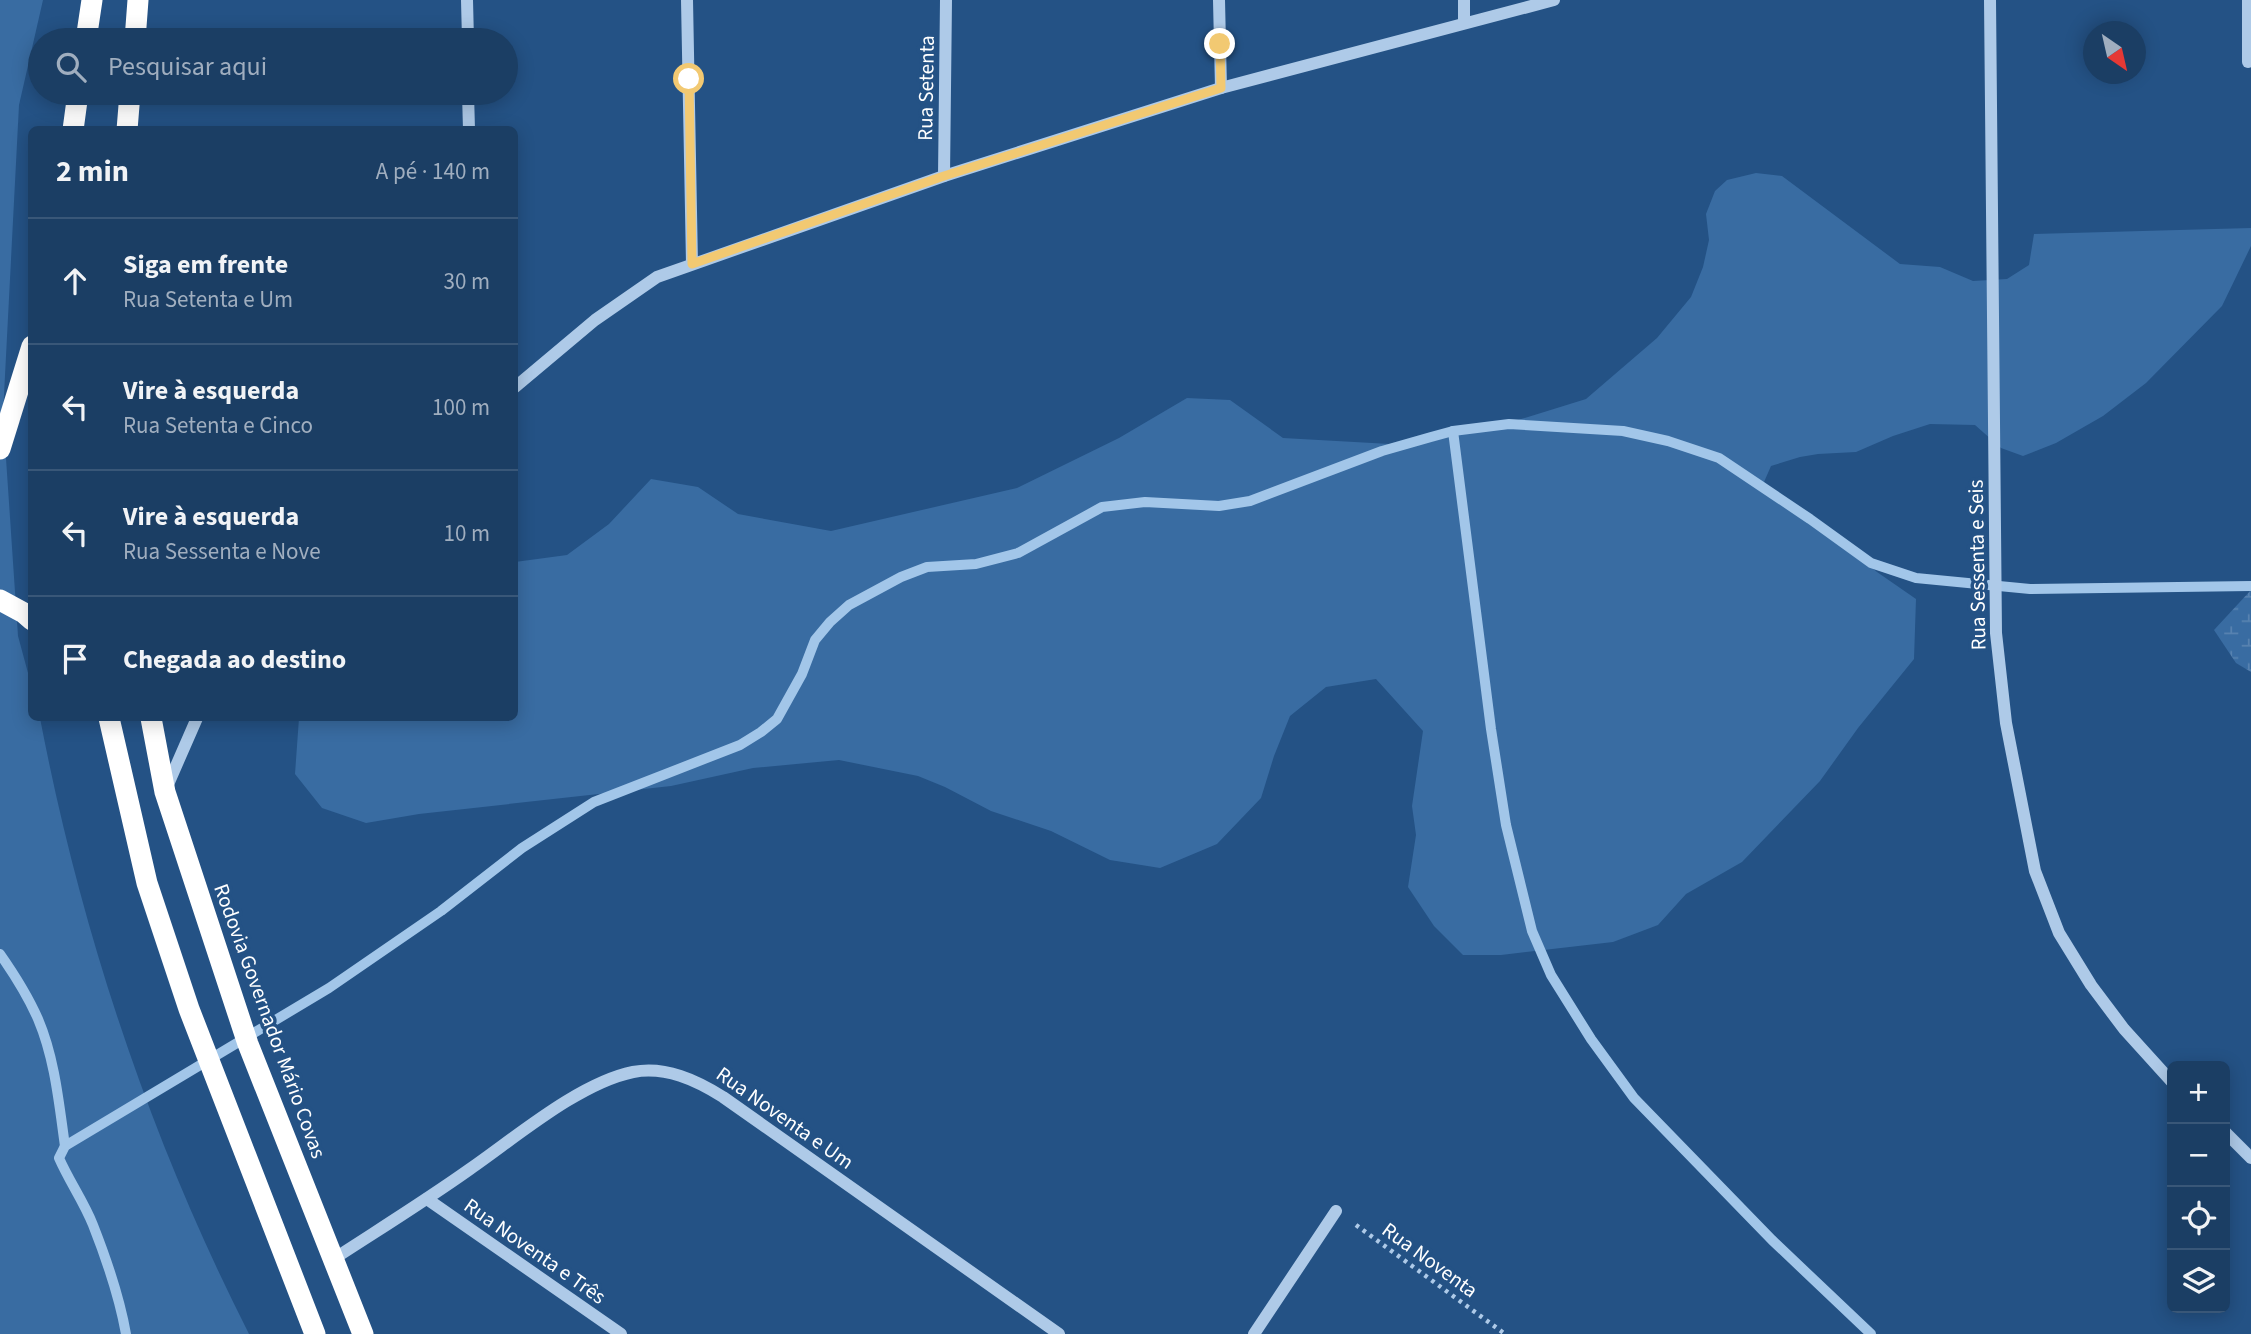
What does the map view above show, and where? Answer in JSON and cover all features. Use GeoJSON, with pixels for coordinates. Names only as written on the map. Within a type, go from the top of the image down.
{"type":"FeatureCollection","features":[{"type":"Feature","properties":{"kind":"highway"},"geometry":{"type":"LineString","coordinates":[[88,28],[92,0]]}},
{"type":"Feature","properties":{"kind":"highway"},"geometry":{"type":"LineString","coordinates":[[136,28],[138,0]]}},
{"type":"Feature","properties":{"kind":"highway"},"geometry":{"type":"LineString","coordinates":[[74,126],[76,105]]}},
{"type":"Feature","properties":{"kind":"highway"},"geometry":{"type":"LineString","coordinates":[[127,126],[129,105]]}},
{"type":"Feature","properties":{"kind":"highway"},"geometry":{"type":"LineString","coordinates":[[0,449],[28,359]]}},
{"type":"Feature","properties":{"kind":"highway"},"geometry":{"type":"LineString","coordinates":[[0,600],[28,617]]}},
{"type":"Feature","properties":{"kind":"highway"},"geometry":{"type":"LineString","coordinates":[[95,721],[119,765]]}},
{"type":"Feature","properties":{"kind":"highway"},"geometry":{"type":"LineString","coordinates":[[110,721],[147,883],[189,1009],[315,1334]]}},
{"type":"Feature","properties":{"kind":"highway","name":"Rodovia Governador Mário Covas"},"geometry":{"type":"LineString","coordinates":[[152,721],[165,792],[248,1044],[363,1334]]}},
{"type":"Feature","properties":{"kind":"street"},"geometry":{"type":"LineString","coordinates":[[467,0],[468,28]]}},
{"type":"Feature","properties":{"kind":"street"},"geometry":{"type":"LineString","coordinates":[[687,0],[692,264]]}},
{"type":"Feature","properties":{"kind":"street","name":"Rua Setenta"},"geometry":{"type":"LineString","coordinates":[[944,176],[946,0]]}},
{"type":"Feature","properties":{"kind":"street"},"geometry":{"type":"LineString","coordinates":[[1219,0],[1221,88]]}},
{"type":"Feature","properties":{"kind":"street"},"geometry":{"type":"LineString","coordinates":[[1464,0],[1464,23]]}},
{"type":"Feature","properties":{"kind":"street"},"geometry":{"type":"LineString","coordinates":[[518,385],[626,297],[657,277],[692,264],[944,176],[1221,88],[1554,0]]}},
{"type":"Feature","properties":{"kind":"street","name":"Rua Sessenta e Seis"},"geometry":{"type":"LineString","coordinates":[[1990,0],[1996,632],[2006,723],[2035,870],[2059,933],[2091,985],[2124,1029],[2167,1076]]}},
{"type":"Feature","properties":{"kind":"street"},"geometry":{"type":"LineString","coordinates":[[2248,0],[2248,62]]}},
{"type":"Feature","properties":{"kind":"street"},"geometry":{"type":"LineString","coordinates":[[468,105],[469,126]]}},
{"type":"Feature","properties":{"kind":"street"},"geometry":{"type":"LineString","coordinates":[[165,792],[196,721]]}},
{"type":"Feature","properties":{"kind":"street","name":"Rua Noventa e Um"},"geometry":{"type":"LineString","coordinates":[[332,1260],[427,1199],[569,1100],[602,1081],[635,1072],[668,1072],[697,1081],[723,1097],[1059,1334]]}},
{"type":"Feature","properties":{"kind":"street"},"geometry":{"type":"LineString","coordinates":[[2230,1137],[2251,1158]]}},
{"type":"Feature","properties":{"kind":"street","name":"Rua Noventa e Três"},"geometry":{"type":"LineString","coordinates":[[427,1199],[621,1334]]}},
{"type":"Feature","properties":{"kind":"street"},"geometry":{"type":"LineString","coordinates":[[1254,1334],[1336,1210]]}},
{"type":"Feature","properties":{"kind":"path","name":"Rua Noventa"},"geometry":{"type":"LineString","coordinates":[[1336,1210],[1505,1334]]}},
{"type":"Feature","properties":{"kind":"green space"},"geometry":{"type":"Polygon","coordinates":[[[0,0],[43,0],[37,28],[28,28],[28,66],[19,105],[3,414],[18,636],[28,673],[28,721],[41,721],[76,877],[98,956],[150,1110],[180,1186],[249,1334],[0,1334],[0,0]]]}},
{"type":"Feature","properties":{"kind":"green space"},"geometry":{"type":"Polygon","coordinates":[[[1756,173],[1782,176],[1900,264],[1940,267],[1973,281],[2007,279],[2029,265],[2034,234],[2251,228],[2251,246],[2222,306],[2146,383],[2103,416],[2056,443],[2023,456],[2001,448],[1975,425],[1930,424],[1856,452],[1818,454],[1771,466],[1764,482],[1776,497],[1836,537],[1877,572],[1916,599],[1914,659],[1858,728],[1820,781],[1742,862],[1686,894],[1658,925],[1613,942],[1501,955],[1463,955],[1434,926],[1408,887],[1416,835],[1412,806],[1423,731],[1376,679],[1326,687],[1290,716],[1261,798],[1217,844],[1160,868],[1110,860],[1051,831],[991,811],[918,776],[839,760],[753,768],[671,786],[419,814],[366,823],[322,808],[295,774],[299,721],[518,721],[518,562],[567,555],[609,524],[651,479],[698,487],[738,514],[831,531],[1017,488],[1119,438],[1187,398],[1230,400],[1283,438],[1390,444],[1489,429],[1586,399],[1657,338],[1691,297],[1703,267],[1709,240],[1706,214],[1715,191],[1727,180],[1756,173]]]}},
{"type":"Feature","properties":{"kind":"green space"},"geometry":{"type":"Polygon","coordinates":[[[2251,590],[2251,672],[2236,663],[2214,630],[2251,590]]]}},
{"type":"Feature","properties":{"kind":"waterway"},"geometry":{"type":"LineString","coordinates":[[126,1334],[98,1238],[59,1158],[65,1146],[329,988],[441,911],[522,848],[594,802],[740,745],[761,732],[777,719],[802,674],[815,640],[830,622],[849,605],[901,577],[927,567],[976,564],[1018,553],[1102,507],[1145,502],[1219,506],[1250,501],[1382,451],[1453,431],[1509,424],[1623,431],[1668,441],[1719,458],[1871,563],[1916,578],[2030,589],[2251,586]]}},
{"type":"Feature","properties":{"kind":"waterway"},"geometry":{"type":"LineString","coordinates":[[1453,431],[1506,825],[1532,931],[1551,975],[1591,1039],[1634,1098],[1772,1240],[1871,1334]]}},
{"type":"Feature","properties":{"kind":"waterway"},"geometry":{"type":"LineString","coordinates":[[0,954],[16,977],[44,1034],[56,1082],[65,1146]]}},
{"type":"Feature","properties":{"kind":"route"},"geometry":{"type":"LineString","coordinates":[[689,79],[692,264],[944,176],[1221,88],[1220,44]]}}]}
